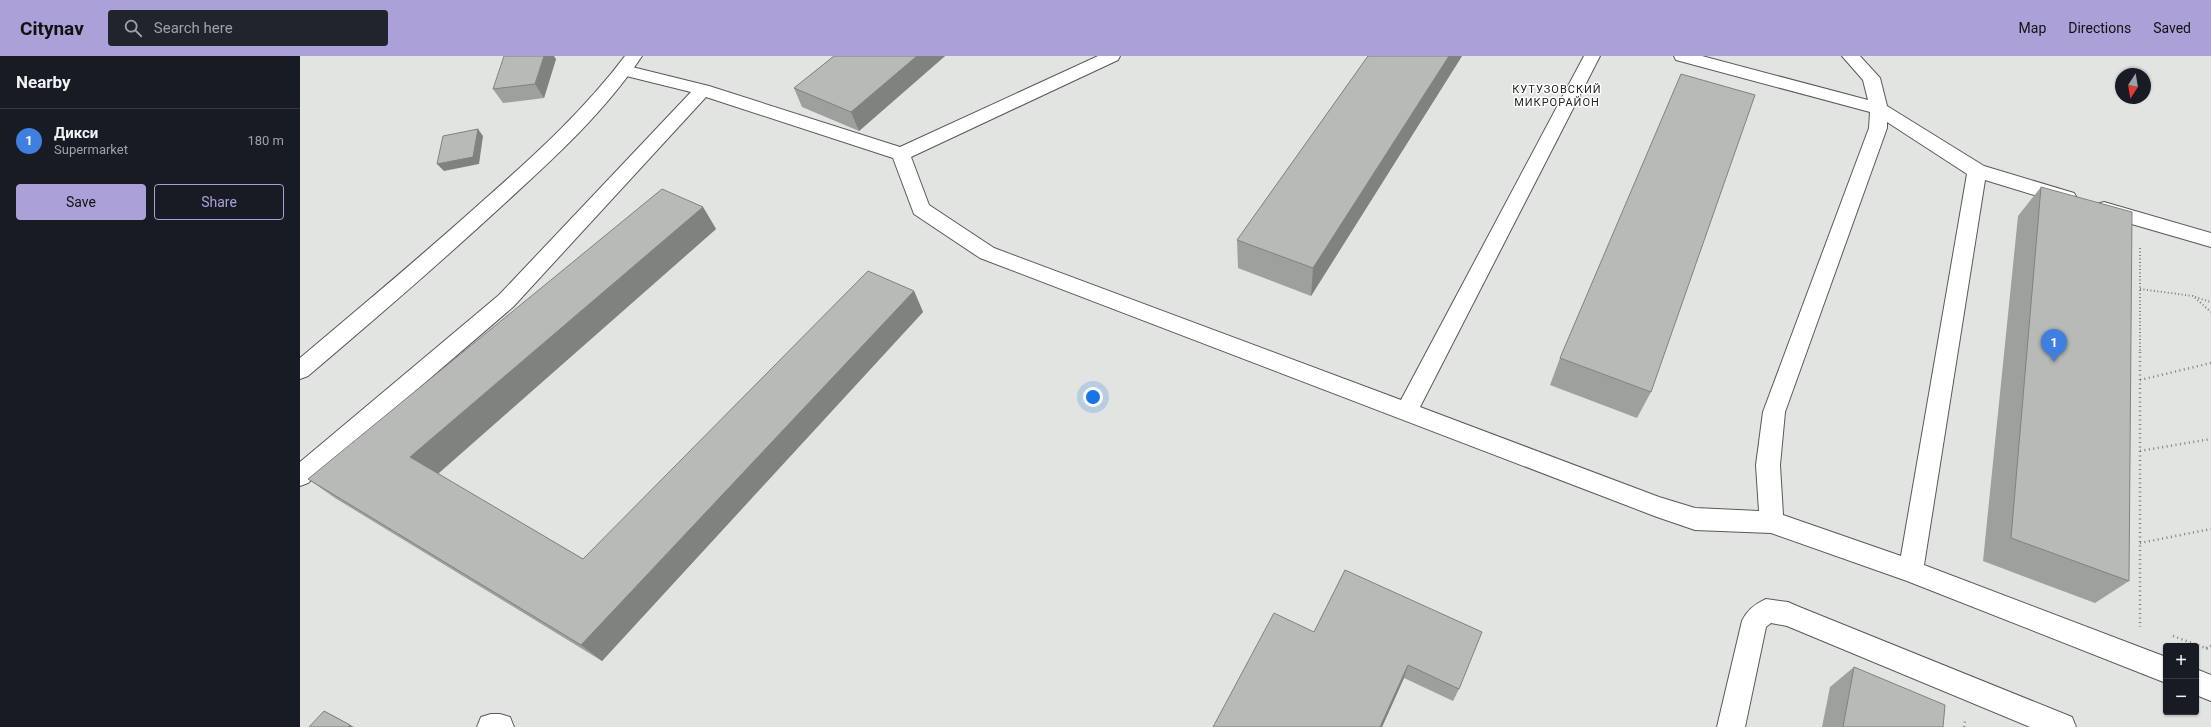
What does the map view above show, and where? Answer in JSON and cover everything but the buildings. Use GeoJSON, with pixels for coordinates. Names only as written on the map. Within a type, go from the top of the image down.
{"type":"FeatureCollection","features":[{"type":"Feature","properties":{"kind":"main road"},"geometry":{"type":"LineString","coordinates":[[300,370],[444,248],[537,164],[583,119],[629,63],[703,90],[901,154],[1112,56]]}},
{"type":"Feature","properties":{"kind":"main road"},"geometry":{"type":"LineString","coordinates":[[1406,412],[1592,56]]}},
{"type":"Feature","properties":{"kind":"main road"},"geometry":{"type":"LineString","coordinates":[[1682,56],[1879,109],[1977,171],[2211,240]]}},
{"type":"Feature","properties":{"kind":"main road"},"geometry":{"type":"LineString","coordinates":[[1771,522],[1768,465],[1774,412],[1878,128],[1879,109],[1871,78],[1850,56]]}},
{"type":"Feature","properties":{"kind":"main road"},"geometry":{"type":"LineString","coordinates":[[300,476],[506,301],[703,90]]}},
{"type":"Feature","properties":{"kind":"main road"},"geometry":{"type":"LineString","coordinates":[[901,154],[921,210],[987,253],[1657,507],[1695,519],[1771,522],[1911,571],[2163,669]]}},
{"type":"Feature","properties":{"kind":"main road"},"geometry":{"type":"LineString","coordinates":[[1911,571],[1977,171]]}},
{"type":"Feature","properties":{"kind":"main road"},"geometry":{"type":"LineString","coordinates":[[1731,727],[1755,621],[1766,611],[1788,614],[2062,727]]}},
{"type":"Feature","properties":{"kind":"main road"},"geometry":{"type":"LineString","coordinates":[[2199,683],[2211,688]]}},
{"type":"Feature","properties":{"kind":"main road"},"geometry":{"type":"LineString","coordinates":[[491,727],[500,727]]}},
{"type":"Feature","properties":{"kind":"path"},"geometry":{"type":"LineString","coordinates":[[2140,219],[2140,660]]}},
{"type":"Feature","properties":{"kind":"path"},"geometry":{"type":"LineString","coordinates":[[2140,289],[2193,296],[2211,302]]}},
{"type":"Feature","properties":{"kind":"path"},"geometry":{"type":"LineString","coordinates":[[2193,296],[2211,312]]}},
{"type":"Feature","properties":{"kind":"path"},"geometry":{"type":"LineString","coordinates":[[2140,380],[2211,363]]}},
{"type":"Feature","properties":{"kind":"path"},"geometry":{"type":"LineString","coordinates":[[2140,451],[2211,439]]}},
{"type":"Feature","properties":{"kind":"path"},"geometry":{"type":"LineString","coordinates":[[2140,543],[2211,529]]}},
{"type":"Feature","properties":{"kind":"path"},"geometry":{"type":"LineString","coordinates":[[2140,625],[2148,627]]}},
{"type":"Feature","properties":{"kind":"path"},"geometry":{"type":"LineString","coordinates":[[2169,635],[2205,648],[2211,648]]}},
{"type":"Feature","properties":{"kind":"place","name":"Дикси"},"geometry":{"type":"Point","coordinates":[2054,362]}},
{"type":"Feature","properties":{"kind":"district","name":"КУТУЗОВСКИЙ МИКРОРАЙОН"},"geometry":{"type":"Point","coordinates":[1557,95]}}]}
